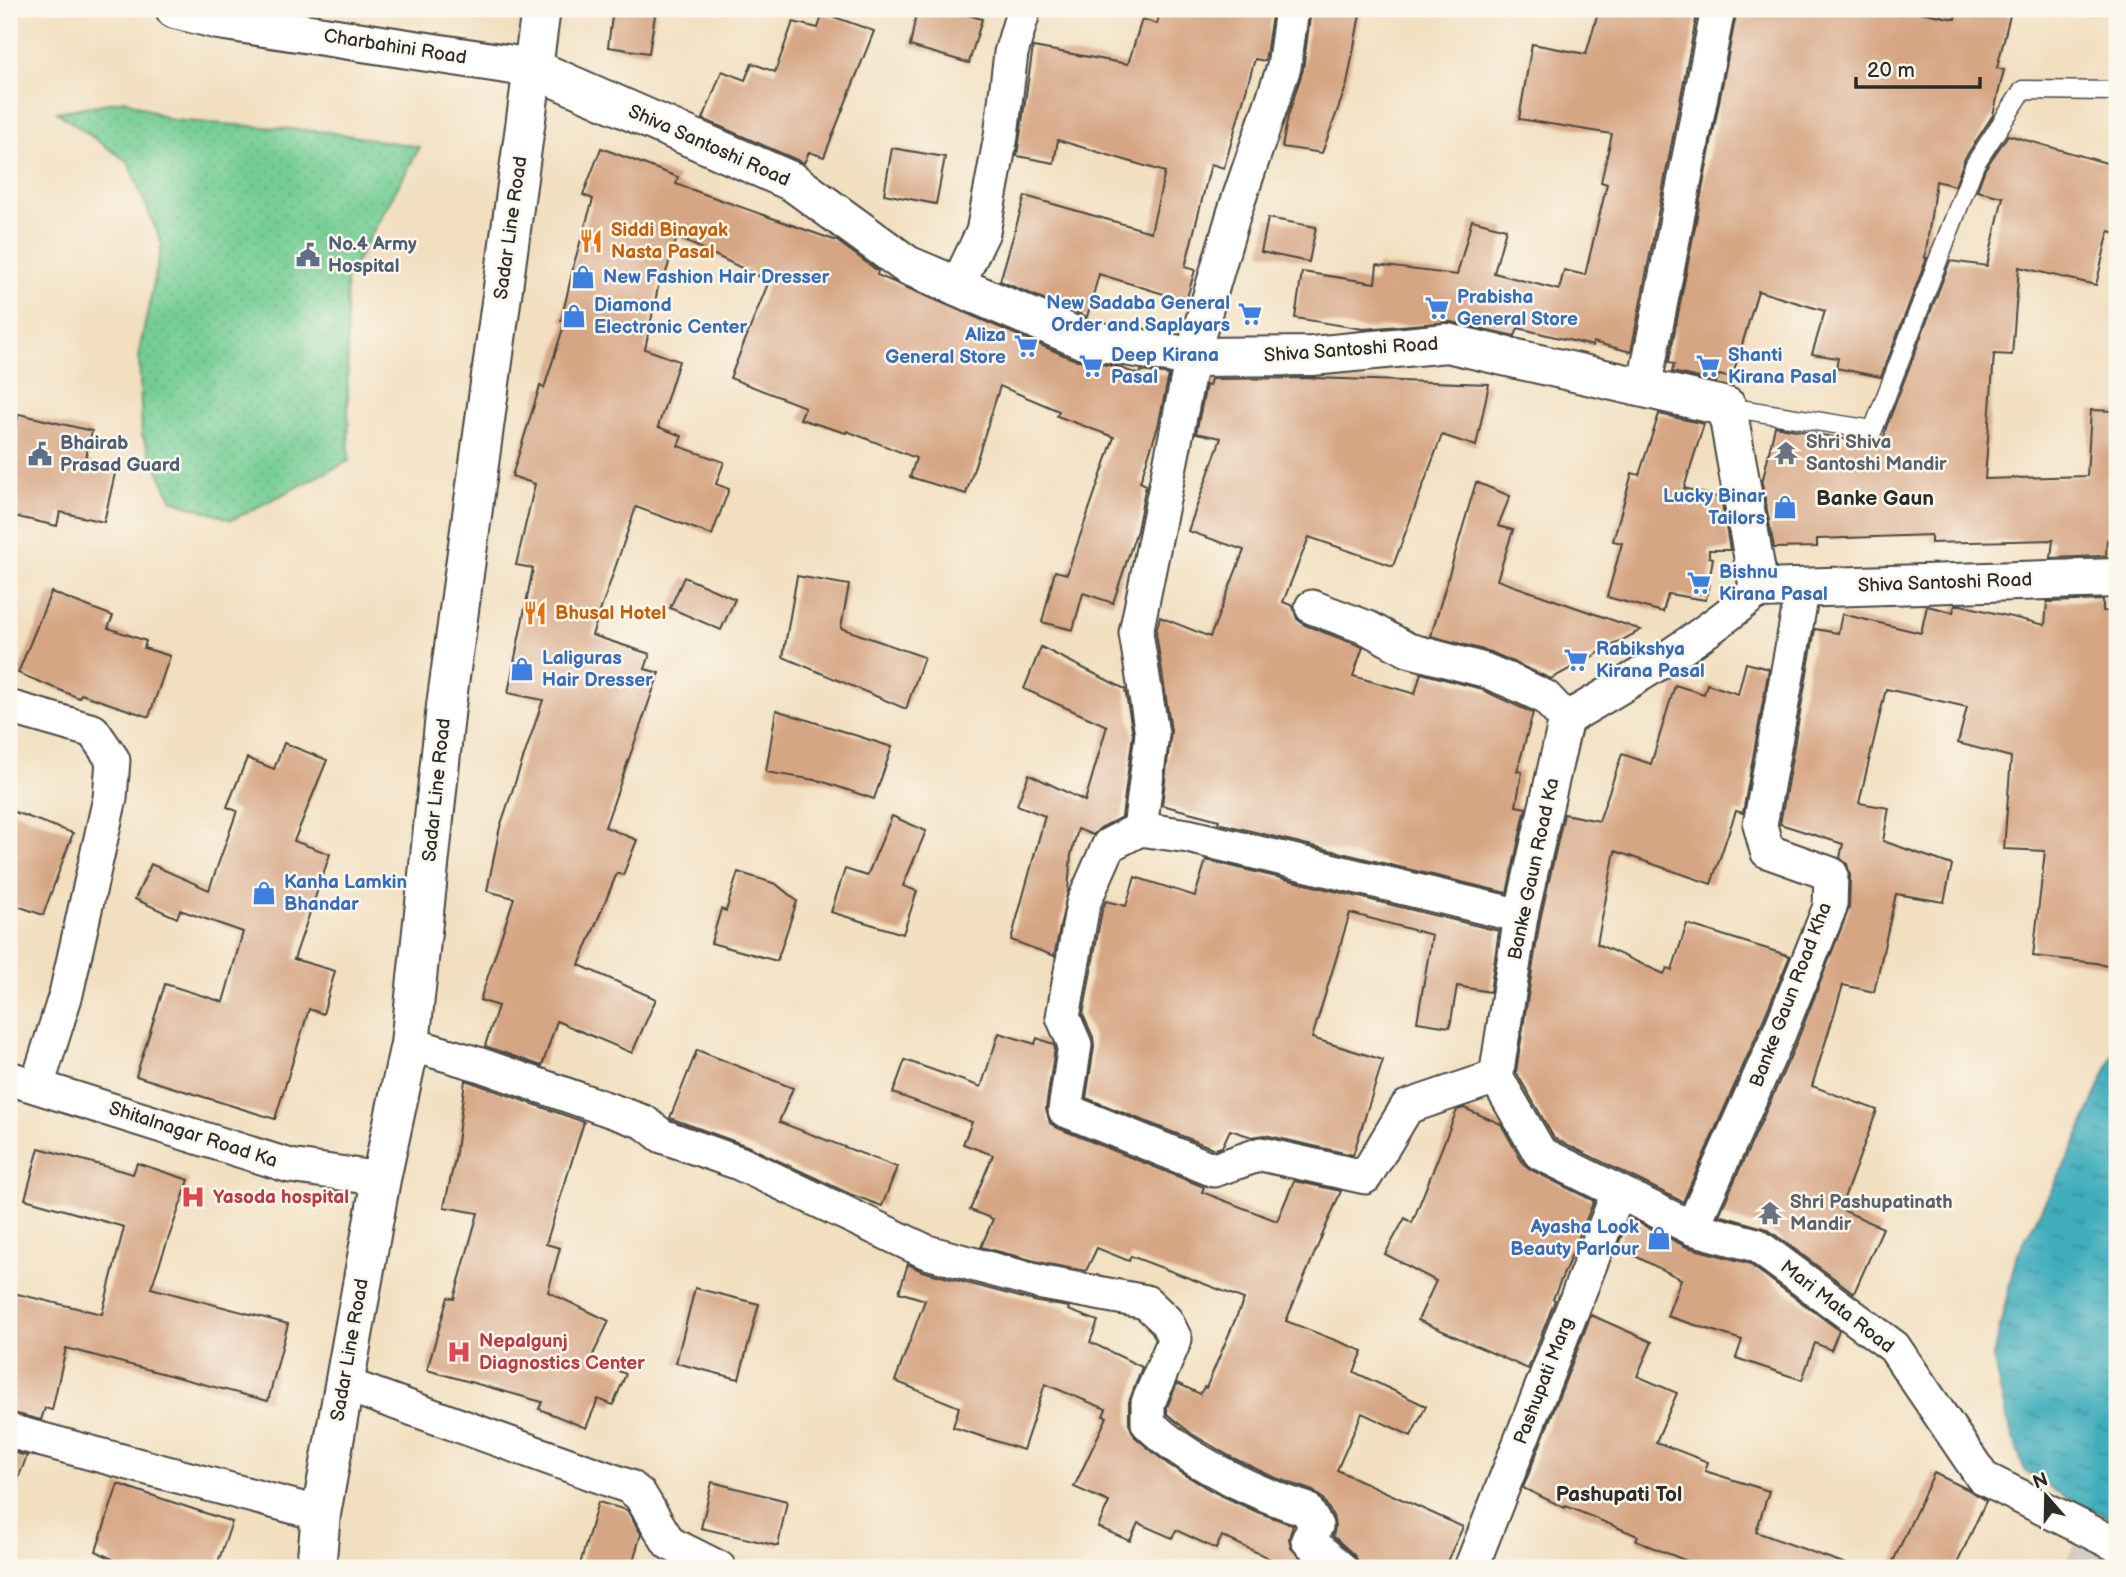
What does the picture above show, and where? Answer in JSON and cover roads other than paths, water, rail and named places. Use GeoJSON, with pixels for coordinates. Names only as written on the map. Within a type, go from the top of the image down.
{"type":"FeatureCollection","features":[{"type":"Feature","properties":{"kind":"main road","name":"Charbahini Road"},"geometry":{"type":"LineString","coordinates":[[175,9],[219,20],[533,68]]}},
{"type":"Feature","properties":{"kind":"main road","name":"Sadar Line Road"},"geometry":{"type":"LineString","coordinates":[[316,1568],[321,1514],[344,1384],[381,1179],[410,1044],[446,706],[541,9]]}},
{"type":"Feature","properties":{"kind":"main road","name":"Shiva Santoshi Road"},"geometry":{"type":"LineString","coordinates":[[533,68],[793,182],[907,265],[1083,339],[1192,357],[1311,356],[1447,343],[1727,407]]}},
{"type":"Feature","properties":{"kind":"main road"},"geometry":{"type":"LineString","coordinates":[[1727,407],[1759,589]]}},
{"type":"Feature","properties":{"kind":"main road","name":"Shiva Santoshi Road"},"geometry":{"type":"LineString","coordinates":[[1759,589],[2117,578]]}},
{"type":"Feature","properties":{"kind":"street"},"geometry":{"type":"LineString","coordinates":[[957,286],[983,232],[1001,136],[1011,53],[1024,9]]}},
{"type":"Feature","properties":{"kind":"street"},"geometry":{"type":"LineString","coordinates":[[1140,829],[1153,734],[1136,633],[1192,357],[1234,213],[1284,67],[1292,9]]}},
{"type":"Feature","properties":{"kind":"street"},"geometry":{"type":"LineString","coordinates":[[1644,388],[1718,9]]}},
{"type":"Feature","properties":{"kind":"street","name":"Banke Gaun Road Kha"},"geometry":{"type":"LineString","coordinates":[[1692,1228],[1778,1036],[1830,907],[1831,874],[1768,851],[1760,825],[1802,587]]}},
{"type":"Feature","properties":{"kind":"street"},"geometry":{"type":"LineString","coordinates":[[1312,607],[1368,628],[1408,650],[1484,670],[1515,683],[1545,697],[1566,719],[1617,690],[1725,619],[1759,589]]}},
{"type":"Feature","properties":{"kind":"street"},"geometry":{"type":"LineString","coordinates":[[9,707],[93,730],[113,760],[110,798],[66,994],[23,1082]]}},
{"type":"Feature","properties":{"kind":"street","name":"Banke Gaun Road Ka"},"geometry":{"type":"LineString","coordinates":[[1496,1077],[1521,916],[1566,719]]}},
{"type":"Feature","properties":{"kind":"street"},"geometry":{"type":"LineString","coordinates":[[1521,916],[1188,836],[1140,829],[1109,845],[1083,904],[1063,1017],[1075,1045],[1065,1110],[1214,1170],[1261,1154],[1365,1177],[1407,1107],[1496,1077],[1540,1153],[1618,1193]]}},
{"type":"Feature","properties":{"kind":"street"},"geometry":{"type":"LineString","coordinates":[[410,1044],[490,1068],[644,1122],[662,1136],[739,1164],[926,1252],[1042,1283],[1146,1302],[1166,1321],[1175,1339],[1148,1403],[1147,1423],[1160,1435],[1224,1474],[1279,1501],[1306,1509],[1316,1526],[1308,1540],[1340,1568]]}},
{"type":"Feature","properties":{"kind":"street","name":"Shitalnagar Road Ka"},"geometry":{"type":"LineString","coordinates":[[23,1082],[290,1166],[381,1179]]}},
{"type":"Feature","properties":{"kind":"street","name":"Mari Mata Road"},"geometry":{"type":"LineString","coordinates":[[1618,1193],[1692,1228],[1756,1245],[1894,1347],[1983,1478],[2117,1545]]}},
{"type":"Feature","properties":{"kind":"street","name":"Pashupati Marg"},"geometry":{"type":"LineString","coordinates":[[1471,1568],[1618,1193]]}},
{"type":"Feature","properties":{"kind":"street"},"geometry":{"type":"LineString","coordinates":[[344,1384],[630,1487],[640,1495],[669,1543],[719,1568]]}},
{"type":"Feature","properties":{"kind":"street"},"geometry":{"type":"LineString","coordinates":[[9,1431],[321,1514]]}},
{"type":"Feature","properties":{"kind":"lane"},"geometry":{"type":"LineString","coordinates":[[1727,407],[1873,430],[1975,164],[2023,90],[2117,92]]}},
{"type":"Feature","properties":{"kind":"water"},"geometry":{"type":"Polygon","coordinates":[[[2117,1045],[2117,1522],[2060,1494],[2025,1471],[2007,1421],[1993,1357],[2016,1257],[2073,1149],[2117,1045]]]}},
{"type":"Feature","properties":{"kind":"place","name":"Siddi Binayak Nasta Pasal"},"geometry":{"type":"Point","coordinates":[591,241]}},
{"type":"Feature","properties":{"kind":"place","name":"No.4 Army Hospital"},"geometry":{"type":"Point","coordinates":[308,255]}},
{"type":"Feature","properties":{"kind":"place","name":"New Fashion Hair Dresser"},"geometry":{"type":"Point","coordinates":[583,277]}},
{"type":"Feature","properties":{"kind":"place","name":"Prabisha General Store"},"geometry":{"type":"Point","coordinates":[1437,308]}},
{"type":"Feature","properties":{"kind":"place","name":"New Sadaba General Order and Saplayars"},"geometry":{"type":"Point","coordinates":[1250,314]}},
{"type":"Feature","properties":{"kind":"place","name":"Diamond Electronic Center"},"geometry":{"type":"Point","coordinates":[574,316]}},
{"type":"Feature","properties":{"kind":"place","name":"Aliza General Store"},"geometry":{"type":"Point","coordinates":[1026,346]}},
{"type":"Feature","properties":{"kind":"place","name":"Deep Kirana Pasal"},"geometry":{"type":"Point","coordinates":[1091,366]}},
{"type":"Feature","properties":{"kind":"place","name":"Shanti Kirana Pasal"},"geometry":{"type":"Point","coordinates":[1708,366]}},
{"type":"Feature","properties":{"kind":"place","name":"Shri Shiva Santoshi Mandir"},"geometry":{"type":"Point","coordinates":[1786,453]}},
{"type":"Feature","properties":{"kind":"place","name":"Bhairab Prasad Guard"},"geometry":{"type":"Point","coordinates":[40,454]}},
{"type":"Feature","properties":{"kind":"place","name":"Lucky Binar Tailors"},"geometry":{"type":"Point","coordinates":[1785,507]}},
{"type":"Feature","properties":{"kind":"place","name":"Bishnu Kirana Pasal"},"geometry":{"type":"Point","coordinates":[1699,583]}},
{"type":"Feature","properties":{"kind":"place","name":"Bhusal Hotel"},"geometry":{"type":"Point","coordinates":[535,613]}},
{"type":"Feature","properties":{"kind":"place","name":"Rabikshya Kirana Pasal"},"geometry":{"type":"Point","coordinates":[1576,660]}},
{"type":"Feature","properties":{"kind":"place","name":"Laliguras Hair Dresser"},"geometry":{"type":"Point","coordinates":[522,669]}},
{"type":"Feature","properties":{"kind":"place","name":"Kanha Lamkin Bhandar"},"geometry":{"type":"Point","coordinates":[264,893]}},
{"type":"Feature","properties":{"kind":"place","name":"Yasoda hospital"},"geometry":{"type":"Point","coordinates":[193,1197]}},
{"type":"Feature","properties":{"kind":"place","name":"Shri Pashupatinath Mandir"},"geometry":{"type":"Point","coordinates":[1770,1213]}},
{"type":"Feature","properties":{"kind":"place","name":"Ayasha Look Beauty Parlour"},"geometry":{"type":"Point","coordinates":[1659,1238]}},
{"type":"Feature","properties":{"kind":"place","name":"Nepalgunj Diagnostics Center"},"geometry":{"type":"Point","coordinates":[459,1352]}},
{"type":"Feature","properties":{"kind":"district","name":"Banke Gaun"},"geometry":{"type":"Point","coordinates":[1875,498]}},
{"type":"Feature","properties":{"kind":"district","name":"Pashupati Tol"},"geometry":{"type":"Point","coordinates":[1619,1494]}}]}
